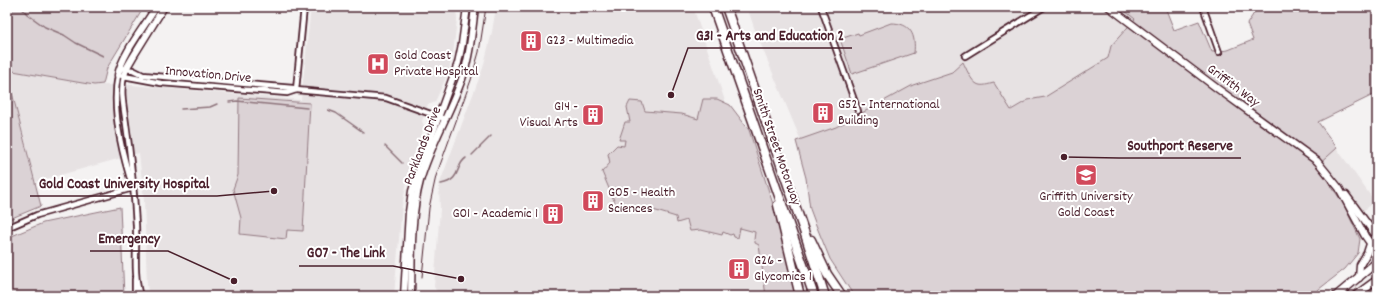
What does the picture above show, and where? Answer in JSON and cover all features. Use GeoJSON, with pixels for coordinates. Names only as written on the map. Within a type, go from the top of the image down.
{"type":"FeatureCollection","features":[{"type":"Feature","properties":{"kind":"highway","name":"Smith Street Motorway"},"geometry":{"type":"LineString","coordinates":[[713,7],[814,296]]}},
{"type":"Feature","properties":{"kind":"highway","name":"Smith Street Motorway"},"geometry":{"type":"LineString","coordinates":[[726,7],[804,231],[824,296]]}},
{"type":"Feature","properties":{"kind":"highway"},"geometry":{"type":"LineString","coordinates":[[776,187],[780,214],[800,296]]}},
{"type":"Feature","properties":{"kind":"highway"},"geometry":{"type":"LineString","coordinates":[[804,231],[842,296]]}},
{"type":"Feature","properties":{"kind":"main road"},"geometry":{"type":"LineString","coordinates":[[1336,296],[1377,262]]}},
{"type":"Feature","properties":{"kind":"main road"},"geometry":{"type":"LineString","coordinates":[[1355,296],[1377,280]]}},
{"type":"Feature","properties":{"kind":"street"},"geometry":{"type":"LineString","coordinates":[[133,188],[120,135],[116,86],[128,53],[156,7]]}},
{"type":"Feature","properties":{"kind":"street"},"geometry":{"type":"LineString","coordinates":[[140,296],[137,274],[133,174],[122,103],[122,72],[164,7]]}},
{"type":"Feature","properties":{"kind":"street"},"geometry":{"type":"LineString","coordinates":[[296,90],[304,7]]}},
{"type":"Feature","properties":{"kind":"street","name":"Parklands Drive"},"geometry":{"type":"LineString","coordinates":[[404,296],[411,196],[418,172],[460,58],[467,7]]}},
{"type":"Feature","properties":{"kind":"street","name":"Parklands Drive"},"geometry":{"type":"LineString","coordinates":[[411,296],[414,216],[417,195],[421,179],[462,80],[470,45],[475,7]]}},
{"type":"Feature","properties":{"kind":"street"},"geometry":{"type":"LineString","coordinates":[[821,7],[858,111]]}},
{"type":"Feature","properties":{"kind":"street"},"geometry":{"type":"LineString","coordinates":[[964,56],[1044,7]]}},
{"type":"Feature","properties":{"kind":"street","name":"Griffith Way"},"geometry":{"type":"LineString","coordinates":[[1109,7],[1317,161],[1356,207],[1377,237]]}},
{"type":"Feature","properties":{"kind":"street"},"geometry":{"type":"LineString","coordinates":[[1203,7],[1219,52]]}},
{"type":"Feature","properties":{"kind":"street","name":"Innovation Drive"},"geometry":{"type":"LineString","coordinates":[[122,72],[133,70],[143,75],[386,98],[445,119]]}},
{"type":"Feature","properties":{"kind":"street"},"geometry":{"type":"LineString","coordinates":[[7,228],[37,215],[133,188]]}},
{"type":"Feature","properties":{"kind":"street","name":"Griffith Way"},"geometry":{"type":"LineString","coordinates":[[1339,188],[1370,244],[1377,253]]}},
{"type":"Feature","properties":{"kind":"street"},"geometry":{"type":"LineString","coordinates":[[1359,278],[1360,265],[1370,244]]}},
{"type":"Feature","properties":{"kind":"street"},"geometry":{"type":"LineString","coordinates":[[136,296],[135,282],[137,274]]}},
{"type":"Feature","properties":{"kind":"shaded area"},"geometry":{"type":"Polygon","coordinates":[[[7,7],[144,7],[107,68],[103,84],[94,85],[7,70],[7,7]]]}},
{"type":"Feature","properties":{"kind":"shaded area"},"geometry":{"type":"Polygon","coordinates":[[[311,7],[456,7],[457,20],[453,54],[448,73],[435,102],[428,104],[422,121],[424,126],[409,173],[402,205],[394,296],[149,296],[147,285],[144,201],[139,153],[35,182],[7,70],[94,85],[131,85],[301,100],[311,7]]]}},
{"type":"Feature","properties":{"kind":"shaded area"},"geometry":{"type":"Polygon","coordinates":[[[496,7],[693,7],[737,136],[770,296],[440,296],[434,287],[440,209],[439,185],[483,68],[492,32],[496,7]]]}},
{"type":"Feature","properties":{"kind":"shaded area","name":"Griffith University Gold Coast"},"geometry":{"type":"Polygon","coordinates":[[[747,7],[1165,7],[1174,30],[1199,21],[1211,68],[1377,7],[1377,93],[1318,122],[1375,202],[1344,225],[830,210],[756,33],[747,7]]]}},
{"type":"Feature","properties":{"kind":"shaded area","name":"Griffith University Gold Coast"},"geometry":{"type":"Polygon","coordinates":[[[1120,7],[1165,7],[1174,30],[1199,21],[1212,52],[1228,50],[1253,40],[1247,24],[1258,7],[1377,7],[1377,93],[1318,122],[1337,148],[1317,166],[1343,203],[1360,239],[1358,253],[1345,269],[1310,296],[854,296],[830,259],[810,209],[806,178],[796,141],[836,127],[913,85],[952,72],[963,62],[971,77],[977,84],[983,85],[994,83],[1011,110],[1028,100],[1045,97],[1108,58],[1111,46],[1135,19],[1120,7]]]}},
{"type":"Feature","properties":{"kind":"shaded area"},"geometry":{"type":"Polygon","coordinates":[[[891,23],[903,25],[911,31],[914,41],[914,53],[852,74],[840,39],[858,33],[859,35],[891,23]]]}},
{"type":"Feature","properties":{"kind":"shaded area"},"geometry":{"type":"Polygon","coordinates":[[[7,73],[41,206],[7,220],[7,73]]]}},
{"type":"Feature","properties":{"kind":"shaded area"},"geometry":{"type":"Polygon","coordinates":[[[239,98],[310,103],[303,231],[287,230],[286,239],[240,234],[241,218],[233,189],[238,175],[239,98]]]}},
{"type":"Feature","properties":{"kind":"shaded area"},"geometry":{"type":"Polygon","coordinates":[[[703,99],[717,99],[730,105],[749,130],[772,201],[796,296],[766,296],[759,245],[755,243],[754,240],[755,232],[740,228],[738,238],[734,237],[733,234],[730,235],[723,232],[722,235],[701,230],[690,231],[687,220],[677,223],[676,217],[653,210],[616,205],[602,172],[610,163],[608,154],[617,145],[624,146],[625,140],[619,140],[625,122],[630,122],[627,107],[630,101],[642,102],[645,111],[682,114],[698,119],[703,99]]]}},
{"type":"Feature","properties":{"kind":"shaded area"},"geometry":{"type":"Polygon","coordinates":[[[120,207],[124,296],[7,296],[7,238],[43,223],[120,207]]]}},
{"type":"Feature","properties":{"kind":"waterway"},"geometry":{"type":"LineString","coordinates":[[21,7],[27,14],[45,27],[64,35],[76,43],[103,56]]}},
{"type":"Feature","properties":{"kind":"waterway"},"geometry":{"type":"LineString","coordinates":[[229,102],[237,101],[307,108]]}},
{"type":"Feature","properties":{"kind":"waterway"},"geometry":{"type":"LineString","coordinates":[[181,109],[210,107],[217,104]]}},
{"type":"Feature","properties":{"kind":"waterway"},"geometry":{"type":"LineString","coordinates":[[328,110],[336,113],[363,132]]}},
{"type":"Feature","properties":{"kind":"waterway"},"geometry":{"type":"LineString","coordinates":[[472,155],[491,136]]}},
{"type":"Feature","properties":{"kind":"waterway"},"geometry":{"type":"LineString","coordinates":[[385,146],[402,163]]}},
{"type":"Feature","properties":{"kind":"waterway"},"geometry":{"type":"LineString","coordinates":[[441,184],[448,182],[455,176],[460,164],[466,158]]}},
{"type":"Feature","properties":{"kind":"tram line"},"geometry":{"type":"LineString","coordinates":[[422,277],[429,208],[436,176],[471,80],[479,52],[486,7]]}},
{"type":"Feature","properties":{"kind":"place","name":"G23 - Multimedia"},"geometry":{"type":"Point","coordinates":[531,41]}},
{"type":"Feature","properties":{"kind":"place","name":"Gold Coast Private Hospital"},"geometry":{"type":"Point","coordinates":[378,64]}},
{"type":"Feature","properties":{"kind":"place","name":"G31 - Arts and Education 2"},"geometry":{"type":"Point","coordinates":[671,95]}},
{"type":"Feature","properties":{"kind":"place","name":"G52 - International Building"},"geometry":{"type":"Point","coordinates":[823,113]}},
{"type":"Feature","properties":{"kind":"place","name":"G14 - Visual Arts"},"geometry":{"type":"Point","coordinates":[593,115]}},
{"type":"Feature","properties":{"kind":"place","name":"Southport Reserve"},"geometry":{"type":"Point","coordinates":[1064,157]}},
{"type":"Feature","properties":{"kind":"place","name":"Griffith University Gold Coast"},"geometry":{"type":"Point","coordinates":[1086,175]}},
{"type":"Feature","properties":{"kind":"place","name":"Gold Coast University Hospital"},"geometry":{"type":"Point","coordinates":[274,191]}},
{"type":"Feature","properties":{"kind":"place","name":"G05 - Health Sciences"},"geometry":{"type":"Point","coordinates":[593,201]}},
{"type":"Feature","properties":{"kind":"place","name":"G01 - Academic 1"},"geometry":{"type":"Point","coordinates":[553,214]}},
{"type":"Feature","properties":{"kind":"place","name":"G26 - Glycomics 1"},"geometry":{"type":"Point","coordinates":[739,269]}},
{"type":"Feature","properties":{"kind":"place","name":"G07 - The Link"},"geometry":{"type":"Point","coordinates":[461,279]}},
{"type":"Feature","properties":{"kind":"place","name":"Emergency"},"geometry":{"type":"Point","coordinates":[234,281]}}]}
